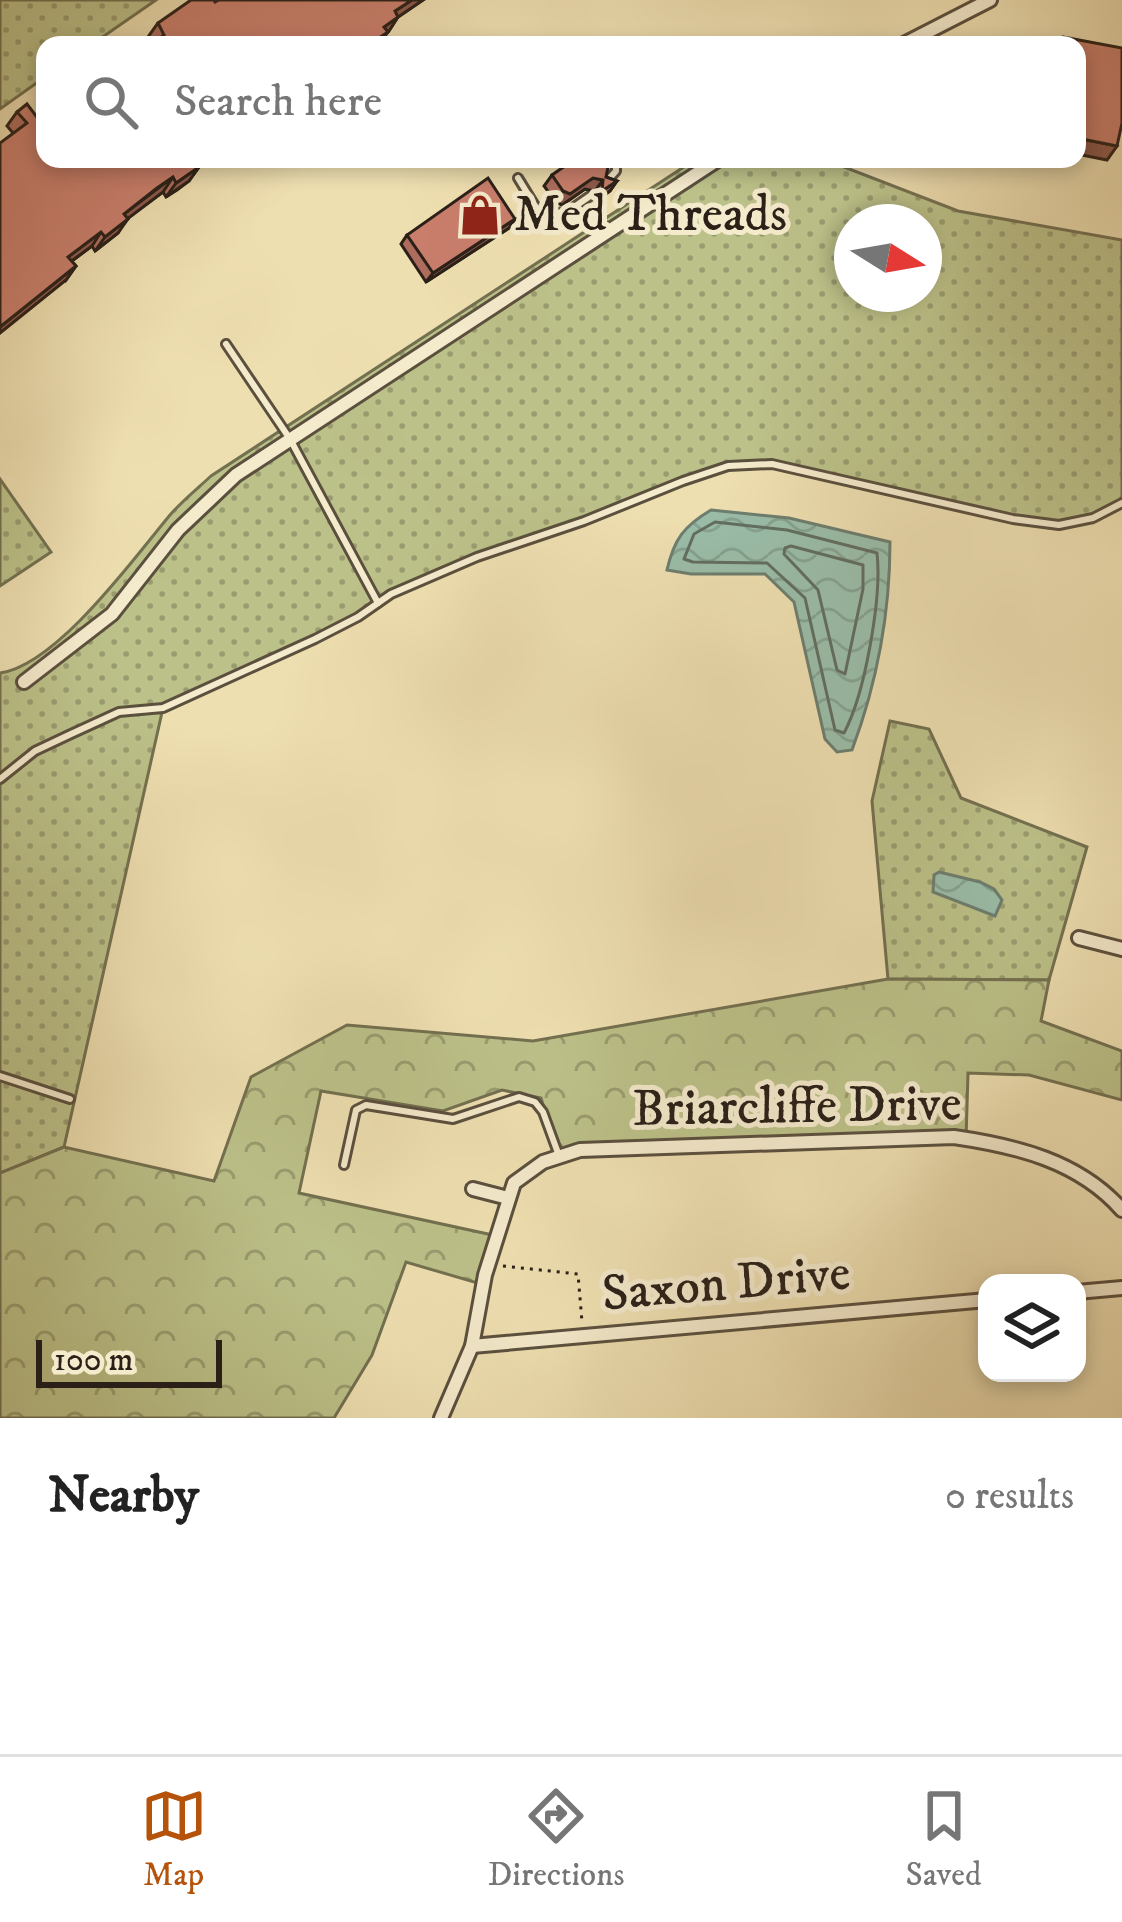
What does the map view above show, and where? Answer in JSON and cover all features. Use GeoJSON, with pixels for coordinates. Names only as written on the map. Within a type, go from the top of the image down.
{"type":"FeatureCollection","features":[{"type":"Feature","properties":{"kind":"street"},"geometry":{"type":"LineString","coordinates":[[920,36],[990,0]]}},
{"type":"Feature","properties":{"kind":"street"},"geometry":{"type":"LineString","coordinates":[[24,682],[100,626],[218,489],[705,168]]}},
{"type":"Feature","properties":{"kind":"street"},"geometry":{"type":"LineString","coordinates":[[1079,938],[1122,949]]}},
{"type":"Feature","properties":{"kind":"street","name":"Briarcliffe Drive"},"geometry":{"type":"LineString","coordinates":[[508,1198],[514,1184],[543,1162],[580,1150],[954,1137],[1013,1146],[1057,1162],[1105,1190],[1122,1210]]}},
{"type":"Feature","properties":{"kind":"street"},"geometry":{"type":"LineString","coordinates":[[441,1418],[472,1346],[485,1275],[508,1198],[473,1189]]}},
{"type":"Feature","properties":{"kind":"street"},"geometry":{"type":"LineString","coordinates":[[1086,1291],[1122,1288]]}},
{"type":"Feature","properties":{"kind":"street","name":"Saxon Drive"},"geometry":{"type":"LineString","coordinates":[[472,1346],[978,1301]]}},
{"type":"Feature","properties":{"kind":"lane"},"geometry":{"type":"LineString","coordinates":[[605,184],[616,168]]}},
{"type":"Feature","properties":{"kind":"lane"},"geometry":{"type":"LineString","coordinates":[[518,178],[545,214],[566,212],[590,196]]}},
{"type":"Feature","properties":{"kind":"lane"},"geometry":{"type":"LineString","coordinates":[[226,344],[290,439],[378,603]]}},
{"type":"Feature","properties":{"kind":"lane"},"geometry":{"type":"LineString","coordinates":[[0,778],[35,752],[71,734],[119,712],[163,708],[315,639],[476,556],[728,466],[772,464],[1013,519],[1059,524],[1093,518],[1122,503]]}},
{"type":"Feature","properties":{"kind":"lane"},"geometry":{"type":"LineString","coordinates":[[0,1076],[70,1099]]}},
{"type":"Feature","properties":{"kind":"lane"},"geometry":{"type":"LineString","coordinates":[[344,1165],[356,1109],[366,1105],[453,1119],[519,1097],[535,1102],[543,1112],[559,1157]]}},
{"type":"Feature","properties":{"kind":"path"},"geometry":{"type":"LineString","coordinates":[[503,1266],[578,1274],[582,1326]]}},
{"type":"Feature","properties":{"kind":"green space"},"geometry":{"type":"Polygon","coordinates":[[[0,0],[156,0],[104,36],[36,36],[36,83],[0,109],[0,0]]]}},
{"type":"Feature","properties":{"kind":"green space"},"geometry":{"type":"Polygon","coordinates":[[[682,168],[847,168],[940,204],[834,204],[834,312],[942,312],[942,205],[1122,240],[1122,503],[1093,518],[1059,525],[1013,519],[772,464],[728,466],[476,557],[391,594],[358,617],[163,708],[64,1147],[0,1173],[0,673],[46,651],[115,582],[175,510],[211,476],[682,168]]]}},
{"type":"Feature","properties":{"kind":"green space"},"geometry":{"type":"Polygon","coordinates":[[[0,479],[51,552],[0,586],[0,479]]]}},
{"type":"Feature","properties":{"kind":"green space"},"geometry":{"type":"Polygon","coordinates":[[[890,721],[929,729],[961,798],[1087,847],[1049,980],[888,979],[872,801],[890,721]]]}},
{"type":"Feature","properties":{"kind":"green space"},"geometry":{"type":"Polygon","coordinates":[[[888,979],[1049,980],[1041,1021],[1122,1051],[1122,1100],[1029,1075],[968,1073],[966,1139],[559,1157],[541,1098],[502,1090],[443,1111],[321,1091],[299,1193],[497,1236],[484,1285],[406,1262],[372,1355],[334,1418],[0,1418],[0,1173],[64,1147],[214,1181],[251,1077],[347,1025],[533,1041],[888,979]]]}},
{"type":"Feature","properties":{"kind":"water"},"geometry":{"type":"Polygon","coordinates":[[[711,510],[789,518],[890,542],[880,648],[852,750],[837,752],[825,739],[794,602],[765,574],[667,570],[682,534],[711,510]]]}},
{"type":"Feature","properties":{"kind":"water"},"geometry":{"type":"Polygon","coordinates":[[[939,872],[994,889],[1002,900],[995,916],[933,892],[934,875],[939,872]]]}},
{"type":"Feature","properties":{"kind":"building"},"geometry":{"type":"Polygon","coordinates":[[[191,0],[412,0],[395,11],[398,17],[384,27],[388,32],[382,36],[163,36],[158,23],[191,0]]]}},
{"type":"Feature","properties":{"kind":"building"},"geometry":{"type":"Polygon","coordinates":[[[1086,41],[1122,48],[1122,123],[1117,146],[1086,140],[1086,41]]]}},
{"type":"Feature","properties":{"kind":"building"},"geometry":{"type":"Polygon","coordinates":[[[27,104],[36,116],[36,168],[198,168],[176,183],[173,177],[124,214],[128,219],[105,237],[101,232],[68,257],[76,266],[0,327],[0,143],[27,123],[17,112],[27,104]]]}},
{"type":"Feature","properties":{"kind":"building"},"geometry":{"type":"Polygon","coordinates":[[[562,168],[608,168],[606,177],[617,181],[602,191],[603,180],[593,178],[570,194],[552,175],[562,168]]]}},
{"type":"Feature","properties":{"kind":"building"},"geometry":{"type":"Polygon","coordinates":[[[488,178],[515,219],[433,273],[407,235],[488,178]]]}},
{"type":"Feature","properties":{"kind":"place","name":"Med Threads"},"geometry":{"type":"Point","coordinates":[480,215]}}]}
